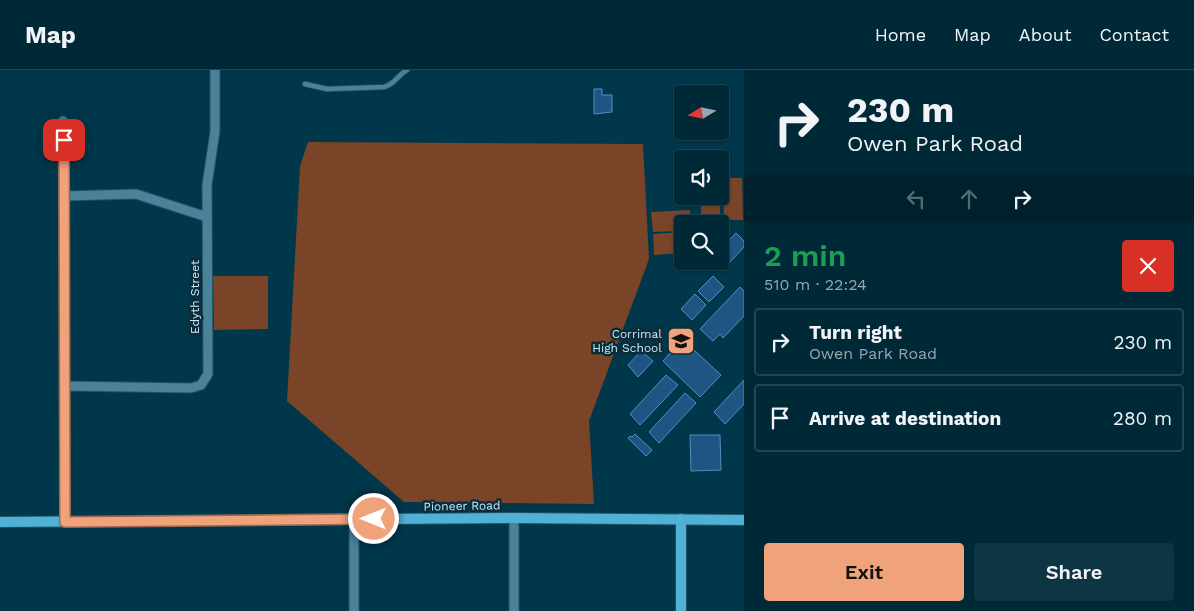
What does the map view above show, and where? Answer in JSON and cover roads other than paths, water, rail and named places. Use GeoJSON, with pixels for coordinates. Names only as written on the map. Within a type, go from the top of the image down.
{"type":"FeatureCollection","features":[{"type":"Feature","properties":{"kind":"main road","name":"Pioneer Road"},"geometry":{"type":"LineString","coordinates":[[0,522],[514,518],[744,520]]}},
{"type":"Feature","properties":{"kind":"main road"},"geometry":{"type":"LineString","coordinates":[[680,519],[681,611]]}},
{"type":"Feature","properties":{"kind":"street","name":"Edyth Street"},"geometry":{"type":"LineString","coordinates":[[64,386],[191,388],[201,385],[208,374],[207,186],[215,131],[215,70]]}},
{"type":"Feature","properties":{"kind":"street"},"geometry":{"type":"LineString","coordinates":[[64,121],[65,522]]}},
{"type":"Feature","properties":{"kind":"street"},"geometry":{"type":"LineString","coordinates":[[64,196],[136,194],[207,216]]}},
{"type":"Feature","properties":{"kind":"street"},"geometry":{"type":"LineString","coordinates":[[514,518],[514,611]]}},
{"type":"Feature","properties":{"kind":"street"},"geometry":{"type":"LineString","coordinates":[[354,520],[354,611]]}},
{"type":"Feature","properties":{"kind":"lane"},"geometry":{"type":"LineString","coordinates":[[304,84],[327,89],[384,87],[392,84],[407,70]]}},
{"type":"Feature","properties":{"kind":"place","name":"Corrimal High School"},"geometry":{"type":"Point","coordinates":[681,341]}}]}
